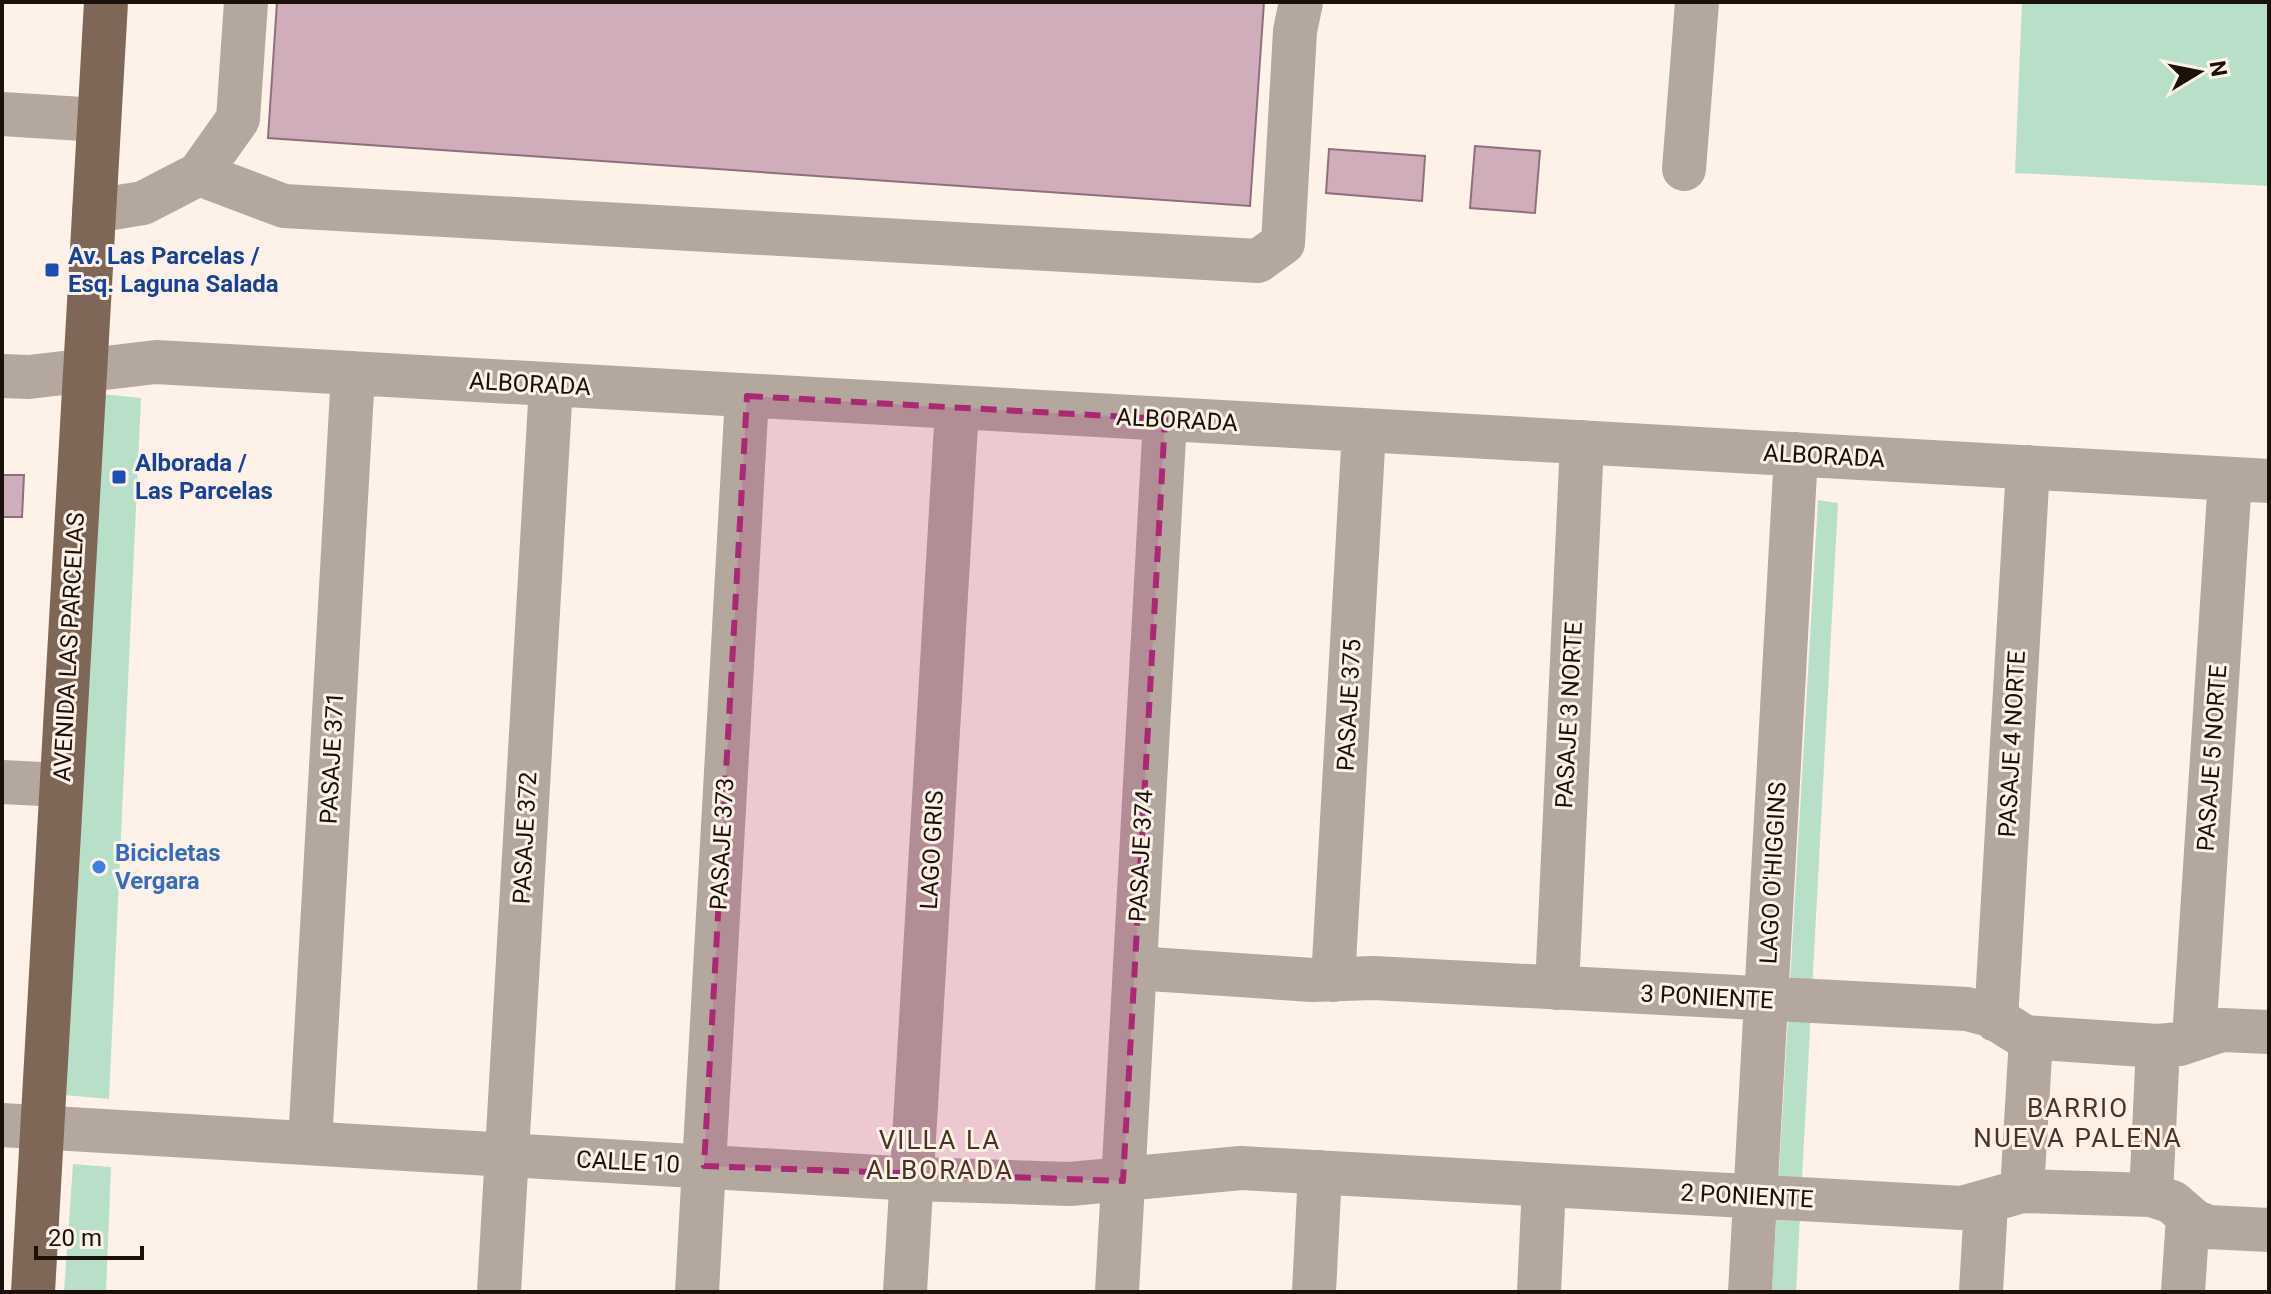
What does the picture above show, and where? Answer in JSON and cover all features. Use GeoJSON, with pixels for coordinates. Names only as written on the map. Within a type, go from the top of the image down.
{"type":"FeatureCollection","features":[{"type":"Feature","properties":{"kind":"main road","name":"AVENIDA LAS PARCELAS"},"geometry":{"type":"LineString","coordinates":[[33,1292],[22,1126],[61,785],[106,2]]}},
{"type":"Feature","properties":{"kind":"street"},"geometry":{"type":"LineString","coordinates":[[94,211],[143,203],[199,174],[238,119],[246,2]]}},
{"type":"Feature","properties":{"kind":"street"},"geometry":{"type":"LineString","coordinates":[[199,174],[284,206],[1258,261],[1283,243],[1295,31],[1301,2]]}},
{"type":"Feature","properties":{"kind":"street"},"geometry":{"type":"LineString","coordinates":[[1684,169],[1697,2]]}},
{"type":"Feature","properties":{"kind":"street"},"geometry":{"type":"LineString","coordinates":[[2,114],[99,120]]}},
{"type":"Feature","properties":{"kind":"street","name":"ALBORADA"},"geometry":{"type":"LineString","coordinates":[[2,376],[29,377],[156,362],[2249,480]]}},
{"type":"Feature","properties":{"kind":"street","name":"PASAJE 371"},"geometry":{"type":"LineString","coordinates":[[310,1143],[353,373]]}},
{"type":"Feature","properties":{"kind":"street","name":"PASAJE 372"},"geometry":{"type":"LineString","coordinates":[[499,1292],[551,385]]}},
{"type":"Feature","properties":{"kind":"street","name":"PASAJE 373"},"geometry":{"type":"LineString","coordinates":[[697,1292],[747,396]]}},
{"type":"Feature","properties":{"kind":"street","name":"LAGO GRIS"},"geometry":{"type":"LineString","coordinates":[[905,1292],[957,408]]}},
{"type":"Feature","properties":{"kind":"street","name":"PASAJE 374"},"geometry":{"type":"LineString","coordinates":[[1117,1292],[1165,419]]}},
{"type":"Feature","properties":{"kind":"street","name":"PASAJE 375"},"geometry":{"type":"LineString","coordinates":[[1333,980],[1364,430]]}},
{"type":"Feature","properties":{"kind":"street","name":"PASAJE 3 NORTE"},"geometry":{"type":"LineString","coordinates":[[1557,988],[1582,442]]}},
{"type":"Feature","properties":{"kind":"street","name":"LAGO O'HIGGINS"},"geometry":{"type":"LineString","coordinates":[[1750,1292],[1796,454]]}},
{"type":"Feature","properties":{"kind":"street","name":"PASAJE 4 NORTE"},"geometry":{"type":"LineString","coordinates":[[1981,1292],[2004,1197],[2013,1029],[2028,467]]}},
{"type":"Feature","properties":{"kind":"street","name":"PASAJE 5 NORTE"},"geometry":{"type":"LineString","coordinates":[[2151,1195],[2176,1042],[2249,480]]}},
{"type":"Feature","properties":{"kind":"street"},"geometry":{"type":"LineString","coordinates":[[2,782],[61,785]]}},
{"type":"Feature","properties":{"kind":"street","name":"3 PONIENTE"},"geometry":{"type":"LineString","coordinates":[[1135,968],[1967,1009],[2013,1029],[2176,1042],[2222,1030],[2269,1032]]}},
{"type":"Feature","properties":{"kind":"street","name":"CALLE 10"},"geometry":{"type":"LineString","coordinates":[[22,1126],[913,1179],[1070,1184],[1123,1181],[1213,1169]]}},
{"type":"Feature","properties":{"kind":"street","name":"2 PONIENTE"},"geometry":{"type":"LineString","coordinates":[[1213,1169],[1320,1172],[1962,1208],[2004,1197],[2151,1195],[2172,1202],[2188,1217],[2208,1227],[2269,1230]]}},
{"type":"Feature","properties":{"kind":"street"},"geometry":{"type":"LineString","coordinates":[[1314,1292],[1320,1172]]}},
{"type":"Feature","properties":{"kind":"street"},"geometry":{"type":"LineString","coordinates":[[1539,1292],[1544,1185]]}},
{"type":"Feature","properties":{"kind":"street"},"geometry":{"type":"LineString","coordinates":[[2183,1292],[2188,1217]]}},
{"type":"Feature","properties":{"kind":"highlighted area"},"geometry":{"type":"Polygon","coordinates":[[[747,396],[1165,419],[1123,1181],[704,1166],[747,396]]]}},
{"type":"Feature","properties":{"kind":"green space"},"geometry":{"type":"Polygon","coordinates":[[[2022,2],[2269,2],[2269,186],[2015,173],[2022,2]]]}},
{"type":"Feature","properties":{"kind":"green space"},"geometry":{"type":"Polygon","coordinates":[[[101,394],[141,398],[109,1099],[64,1095],[101,394]]]}},
{"type":"Feature","properties":{"kind":"green space"},"geometry":{"type":"Polygon","coordinates":[[[1818,500],[1838,503],[1796,1292],[1772,1292],[1818,500]]]}},
{"type":"Feature","properties":{"kind":"green space"},"geometry":{"type":"Polygon","coordinates":[[[73,1164],[111,1167],[106,1292],[64,1292],[73,1164]]]}},
{"type":"Feature","properties":{"kind":"building"},"geometry":{"type":"Polygon","coordinates":[[[277,2],[1264,2],[1250,206],[268,138],[277,2]]]}},
{"type":"Feature","properties":{"kind":"building"},"geometry":{"type":"Polygon","coordinates":[[[1475,146],[1540,151],[1535,213],[1470,208],[1475,146]]]}},
{"type":"Feature","properties":{"kind":"building"},"geometry":{"type":"Polygon","coordinates":[[[1329,149],[1425,156],[1422,201],[1326,193],[1329,149]]]}},
{"type":"Feature","properties":{"kind":"building"},"geometry":{"type":"Polygon","coordinates":[[[2,475],[24,475],[22,517],[2,517],[2,475]]]}},
{"type":"Feature","properties":{"kind":"place","name":"Av. Las Parcelas / Esq. Laguna Salada"},"geometry":{"type":"Point","coordinates":[52,270]}},
{"type":"Feature","properties":{"kind":"place","name":"Alborada / Las Parcelas"},"geometry":{"type":"Point","coordinates":[119,477]}},
{"type":"Feature","properties":{"kind":"place","name":"Bicicletas Vergara"},"geometry":{"type":"Point","coordinates":[99,867]}},
{"type":"Feature","properties":{"kind":"district","name":"BARRIO NUEVA PALENA"},"geometry":{"type":"Point","coordinates":[2078,1123]}},
{"type":"Feature","properties":{"kind":"district","name":"VILLA LA ALBORADA"},"geometry":{"type":"Point","coordinates":[940,1155]}}]}
